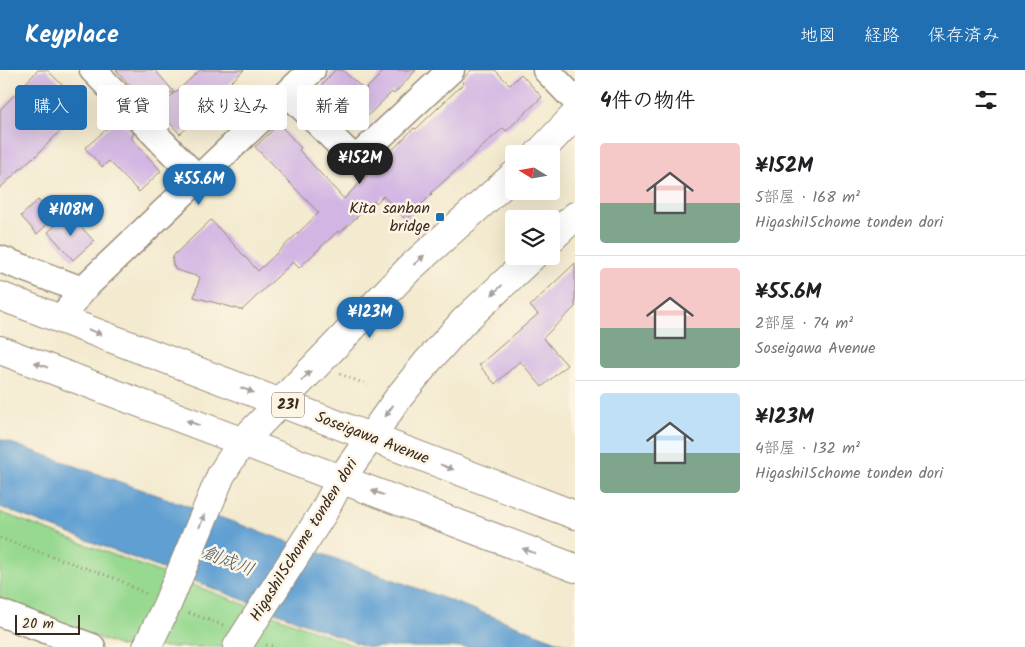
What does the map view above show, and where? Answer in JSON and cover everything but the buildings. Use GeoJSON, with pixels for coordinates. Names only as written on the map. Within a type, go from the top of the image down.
{"type":"FeatureCollection","features":[{"type":"Feature","properties":{"kind":"main road"},"geometry":{"type":"LineString","coordinates":[[547,145],[575,115]]}},
{"type":"Feature","properties":{"kind":"main road"},"geometry":{"type":"LineString","coordinates":[[147,647],[221,475],[242,442],[410,268],[505,183]]}},
{"type":"Feature","properties":{"kind":"main road"},"geometry":{"type":"LineString","coordinates":[[560,230],[575,216]]}},
{"type":"Feature","properties":{"kind":"main road","name":"Higashi15chome tonden dori"},"geometry":{"type":"LineString","coordinates":[[237,633],[310,533],[341,478],[399,397],[463,322],[523,265]]}},
{"type":"Feature","properties":{"kind":"main road","name":"Soseigawa Avenue"},"geometry":{"type":"LineString","coordinates":[[0,296],[575,515]]}},
{"type":"Feature","properties":{"kind":"main road"},"geometry":{"type":"LineString","coordinates":[[0,350],[575,568]]}},
{"type":"Feature","properties":{"kind":"street"},"geometry":{"type":"LineString","coordinates":[[93,70],[198,179]]}},
{"type":"Feature","properties":{"kind":"street"},"geometry":{"type":"LineString","coordinates":[[61,319],[82,290],[312,70]]}},
{"type":"Feature","properties":{"kind":"street"},"geometry":{"type":"LineString","coordinates":[[288,93],[355,160],[451,70]]}},
{"type":"Feature","properties":{"kind":"street"},"geometry":{"type":"LineString","coordinates":[[546,70],[575,100]]}},
{"type":"Feature","properties":{"kind":"street"},"geometry":{"type":"LineString","coordinates":[[0,259],[82,290]]}},
{"type":"Feature","properties":{"kind":"street"},"geometry":{"type":"LineString","coordinates":[[0,613],[92,647]]}},
{"type":"Feature","properties":{"kind":"path"},"geometry":{"type":"LineString","coordinates":[[337,373],[368,385]]}},
{"type":"Feature","properties":{"kind":"path"},"geometry":{"type":"LineString","coordinates":[[0,538],[117,579],[237,633]]}},
{"type":"Feature","properties":{"kind":"green space"},"geometry":{"type":"Polygon","coordinates":[[[0,512],[357,647],[123,647],[0,601],[0,512]]]}},
{"type":"Feature","properties":{"kind":"water","name":"創成川"},"geometry":{"type":"Polygon","coordinates":[[[0,439],[358,567],[572,647],[367,647],[0,507],[0,439]]]}},
{"type":"Feature","properties":{"kind":"place","name":"Kita sanban bridge"},"geometry":{"type":"Point","coordinates":[440,217]}}]}
